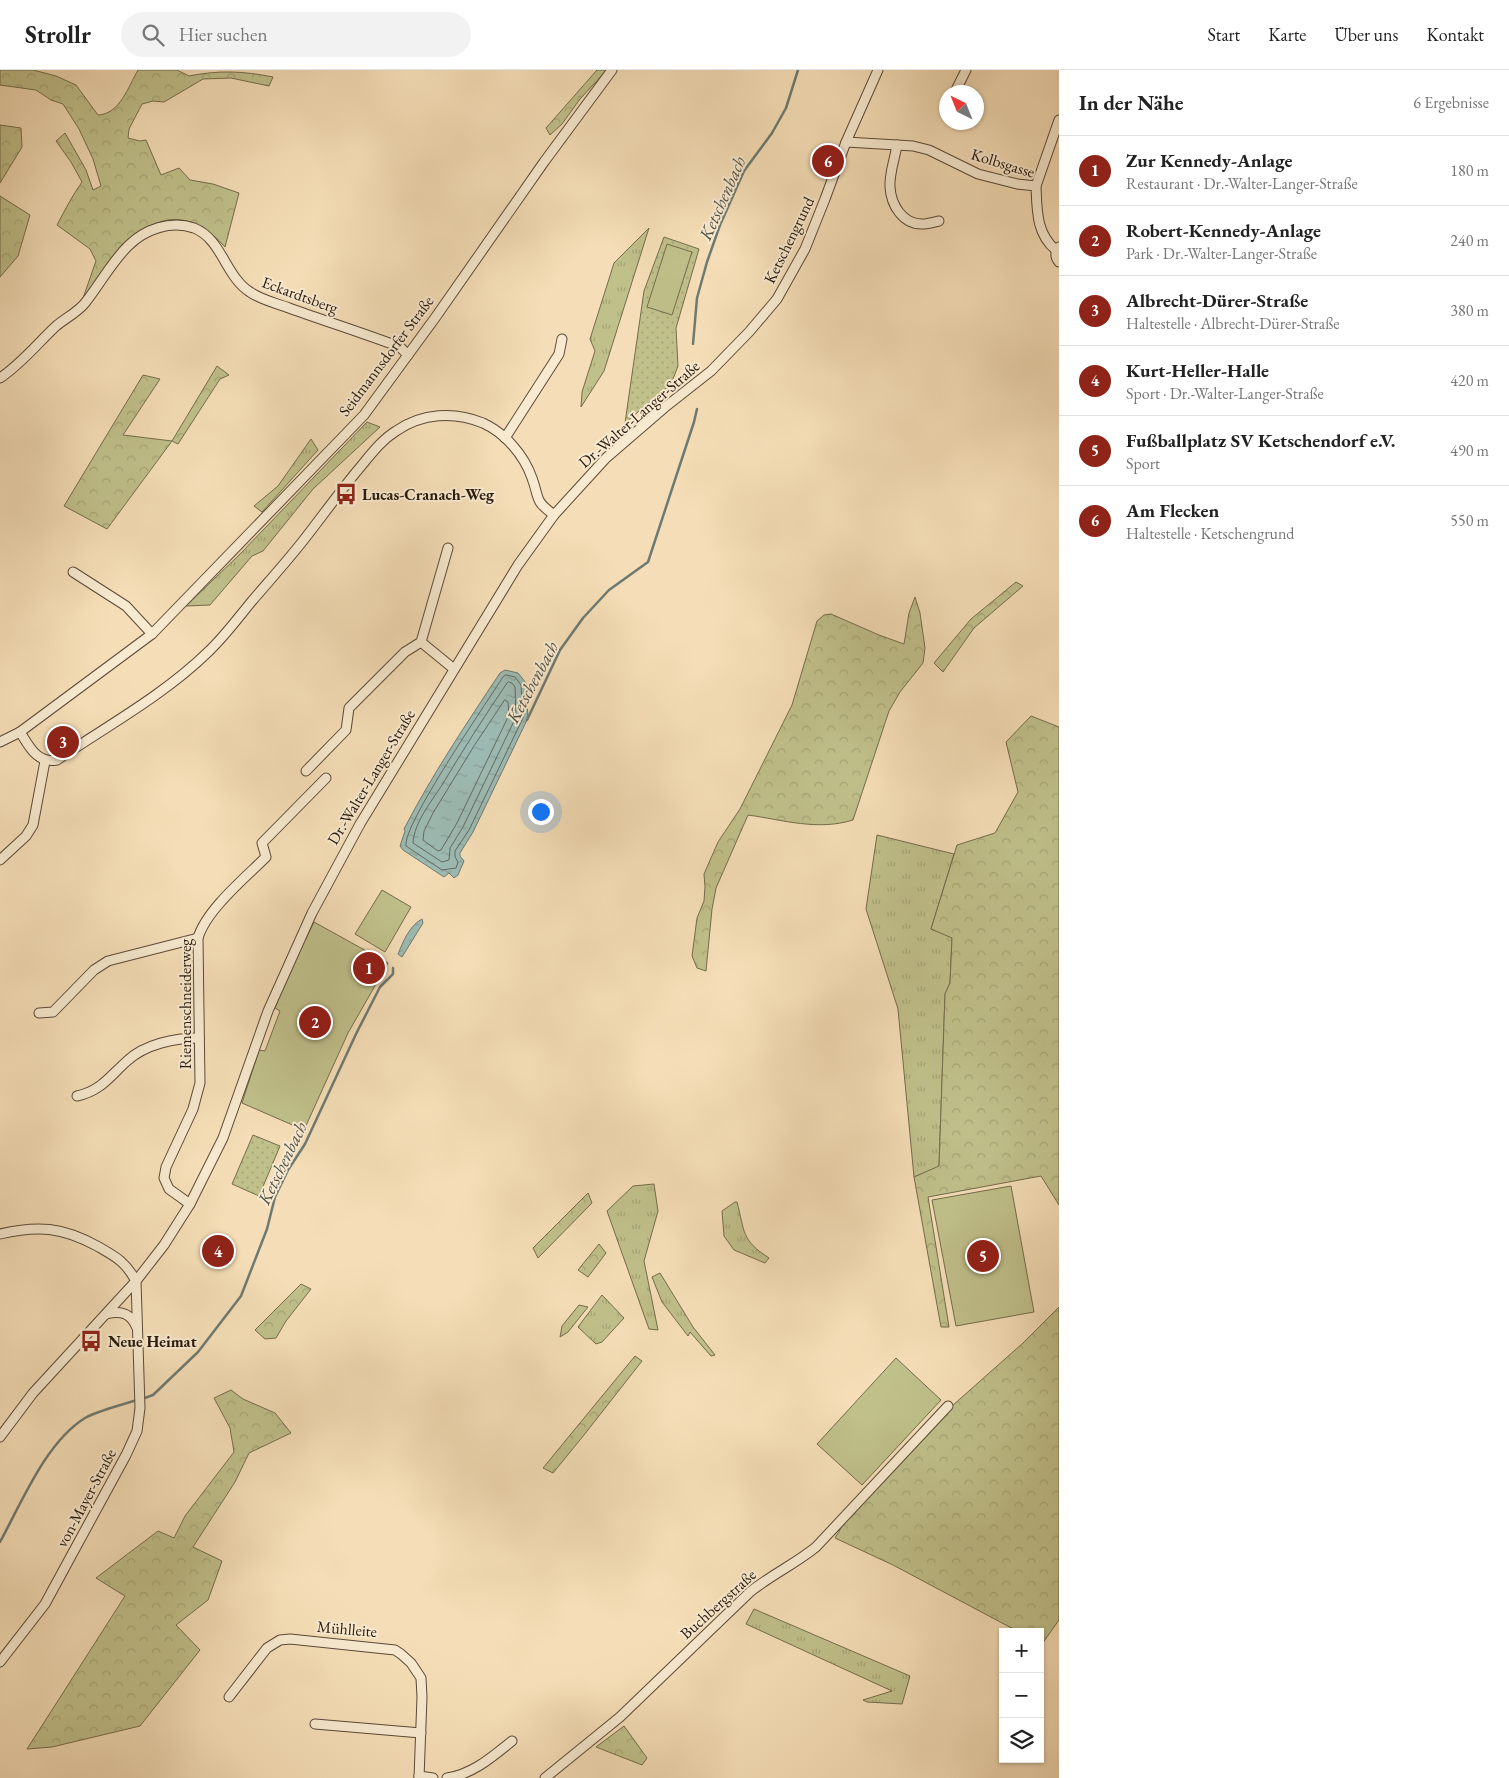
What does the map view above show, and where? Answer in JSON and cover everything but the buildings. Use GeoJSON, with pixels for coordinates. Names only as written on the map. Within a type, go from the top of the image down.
{"type":"FeatureCollection","features":[{"type":"Feature","properties":{"kind":"street","name":"Seidmannsdorfer Straße"},"geometry":{"type":"LineString","coordinates":[[0,742],[20,732],[152,634],[364,415],[544,162],[612,70]]}},
{"type":"Feature","properties":{"kind":"street","name":"Ketschengrund"},"geometry":{"type":"LineString","coordinates":[[728,354],[749,332],[789,279],[804,249],[846,142],[878,70]]}},
{"type":"Feature","properties":{"kind":"street"},"geometry":{"type":"LineString","coordinates":[[958,85],[966,70]]}},
{"type":"Feature","properties":{"kind":"street"},"geometry":{"type":"LineString","coordinates":[[1036,186],[1059,120]]}},
{"type":"Feature","properties":{"kind":"street","name":"Kolbsgasse"},"geometry":{"type":"LineString","coordinates":[[846,142],[913,146],[929,150],[978,174],[1017,184],[1036,186],[1040,226],[1044,237],[1050,245],[1058,248],[1056,256],[1059,262]]}},
{"type":"Feature","properties":{"kind":"street"},"geometry":{"type":"LineString","coordinates":[[897,145],[890,186],[892,200],[900,214],[910,222],[924,224],[939,221]]}},
{"type":"Feature","properties":{"kind":"street","name":"Eckardtsberg"},"geometry":{"type":"LineString","coordinates":[[0,378],[17,366],[57,325],[80,309],[114,261],[130,244],[146,232],[166,225],[178,224],[204,234],[222,256],[234,278],[251,293],[400,346],[408,355]]}},
{"type":"Feature","properties":{"kind":"street"},"geometry":{"type":"LineString","coordinates":[[504,438],[559,354],[562,340]]}},
{"type":"Feature","properties":{"kind":"street","name":"Dr.-Walter-Langer-Straße"},"geometry":{"type":"LineString","coordinates":[[136,1281],[164,1245],[190,1204],[223,1138],[266,1019],[312,913],[360,824],[518,565],[554,516],[606,458],[711,371],[728,354]]}},
{"type":"Feature","properties":{"kind":"street"},"geometry":{"type":"LineString","coordinates":[[20,732],[39,758],[46,761],[57,760],[174,681],[208,652],[300,545],[376,448],[398,429],[419,419],[433,416],[453,416],[482,423],[494,430],[523,459],[532,478],[537,499],[541,506],[554,516]]}},
{"type":"Feature","properties":{"kind":"street"},"geometry":{"type":"LineString","coordinates":[[306,771],[346,730],[349,708],[405,652],[421,642],[448,548]]}},
{"type":"Feature","properties":{"kind":"street"},"geometry":{"type":"LineString","coordinates":[[73,572],[126,606],[152,634]]}},
{"type":"Feature","properties":{"kind":"street"},"geometry":{"type":"LineString","coordinates":[[421,642],[454,669]]}},
{"type":"Feature","properties":{"kind":"street"},"geometry":{"type":"LineString","coordinates":[[0,860],[26,836],[33,825],[46,761]]}},
{"type":"Feature","properties":{"kind":"street","name":"Riemenschneiderweg"},"geometry":{"type":"LineString","coordinates":[[190,1204],[169,1189],[164,1178],[166,1167],[193,1109],[200,1083],[198,938],[204,922],[266,856],[262,842],[326,778]]}},
{"type":"Feature","properties":{"kind":"street"},"geometry":{"type":"LineString","coordinates":[[40,1013],[53,1012],[94,970],[108,961],[198,938]]}},
{"type":"Feature","properties":{"kind":"street"},"geometry":{"type":"LineString","coordinates":[[77,1096],[99,1088],[140,1051],[185,1038],[199,1038]]}},
{"type":"Feature","properties":{"kind":"street"},"geometry":{"type":"LineString","coordinates":[[0,1234],[26,1229],[45,1228],[63,1231],[82,1238],[116,1256],[129,1267],[136,1281],[33,1393],[0,1438]]}},
{"type":"Feature","properties":{"kind":"street","name":"von-Mayer-Straße"},"geometry":{"type":"LineString","coordinates":[[0,1662],[45,1604],[126,1455],[137,1431],[140,1395],[136,1281]]}},
{"type":"Feature","properties":{"kind":"street"},"geometry":{"type":"LineString","coordinates":[[106,1314],[124,1312],[134,1321],[138,1328]]}},
{"type":"Feature","properties":{"kind":"street","name":"Buchbergstraße"},"geometry":{"type":"LineString","coordinates":[[545,1778],[620,1717],[750,1592],[816,1548],[948,1406]]}},
{"type":"Feature","properties":{"kind":"street","name":"Mühlleite"},"geometry":{"type":"LineString","coordinates":[[229,1698],[267,1648],[280,1640],[290,1639],[387,1648],[402,1654],[421,1678],[419,1777],[433,1778]]}},
{"type":"Feature","properties":{"kind":"street"},"geometry":{"type":"LineString","coordinates":[[315,1724],[421,1733]]}},
{"type":"Feature","properties":{"kind":"street"},"geometry":{"type":"LineString","coordinates":[[446,1778],[454,1777],[476,1768],[512,1741]]}},
{"type":"Feature","properties":{"kind":"green space"},"geometry":{"type":"Polygon","coordinates":[[[0,70],[33,70],[56,76],[76,85],[98,115],[112,110],[118,105],[138,70],[177,70],[189,76],[231,72],[273,77],[269,86],[231,78],[203,79],[164,102],[153,101],[142,104],[129,129],[128,138],[140,141],[146,140],[161,175],[179,168],[190,180],[213,184],[239,193],[225,247],[203,228],[182,220],[163,221],[144,230],[127,244],[82,301],[96,261],[90,249],[57,225],[82,182],[56,141],[65,133],[86,170],[93,190],[101,186],[93,159],[79,129],[63,104],[51,100],[36,90],[0,85],[0,70]]]}},
{"type":"Feature","properties":{"kind":"green space"},"geometry":{"type":"Polygon","coordinates":[[[597,70],[607,70],[580,99],[562,124],[550,135],[546,128],[597,70]]]}},
{"type":"Feature","properties":{"kind":"green space"},"geometry":{"type":"Polygon","coordinates":[[[0,125],[21,128],[22,147],[0,183],[0,125]]]}},
{"type":"Feature","properties":{"kind":"green space"},"geometry":{"type":"Polygon","coordinates":[[[0,196],[30,215],[18,256],[0,277],[0,196]]]}},
{"type":"Feature","properties":{"kind":"green space"},"geometry":{"type":"Polygon","coordinates":[[[649,228],[604,371],[581,407],[582,392],[595,351],[590,339],[614,263],[649,228]]]}},
{"type":"Feature","properties":{"kind":"green space"},"geometry":{"type":"Polygon","coordinates":[[[664,237],[699,249],[676,328],[678,366],[671,384],[625,423],[644,291],[664,237]]]}},
{"type":"Feature","properties":{"kind":"green space"},"geometry":{"type":"Polygon","coordinates":[[[667,244],[692,252],[672,315],[647,307],[667,244]]]}},
{"type":"Feature","properties":{"kind":"green space"},"geometry":{"type":"Polygon","coordinates":[[[217,366],[229,375],[220,379],[178,444],[172,441],[217,366]]]}},
{"type":"Feature","properties":{"kind":"green space"},"geometry":{"type":"Polygon","coordinates":[[[143,375],[160,379],[123,435],[172,441],[107,529],[64,506],[143,375]]]}},
{"type":"Feature","properties":{"kind":"green space"},"geometry":{"type":"Polygon","coordinates":[[[367,422],[380,427],[313,489],[263,551],[252,556],[210,605],[186,606],[239,555],[367,422]]]}},
{"type":"Feature","properties":{"kind":"green space"},"geometry":{"type":"Polygon","coordinates":[[[311,439],[318,450],[262,512],[254,506],[278,486],[311,439]]]}},
{"type":"Feature","properties":{"kind":"green space"},"geometry":{"type":"Polygon","coordinates":[[[1016,582],[1023,586],[974,628],[943,672],[934,663],[971,619],[1016,582]]]}},
{"type":"Feature","properties":{"kind":"green space"},"geometry":{"type":"Polygon","coordinates":[[[915,597],[920,613],[925,648],[923,663],[900,692],[889,711],[853,820],[827,825],[814,825],[748,815],[716,888],[706,971],[697,968],[692,956],[697,918],[704,901],[704,874],[718,842],[740,809],[792,705],[817,621],[824,615],[831,614],[904,644],[909,613],[915,597]]]}},
{"type":"Feature","properties":{"kind":"green space"},"geometry":{"type":"Polygon","coordinates":[[[1031,716],[1059,727],[1059,1205],[1041,1176],[928,1197],[949,1327],[941,1327],[914,1177],[939,1166],[945,994],[950,983],[952,938],[931,929],[957,845],[995,833],[1018,792],[1006,742],[1031,716]]]}},
{"type":"Feature","properties":{"kind":"green space"},"geometry":{"type":"Polygon","coordinates":[[[877,835],[954,854],[931,929],[952,937],[950,983],[945,994],[939,1167],[914,1177],[898,1009],[866,909],[877,835]]]}},
{"type":"Feature","properties":{"kind":"green space"},"geometry":{"type":"Polygon","coordinates":[[[382,890],[411,907],[385,952],[355,934],[382,890]]]}},
{"type":"Feature","properties":{"kind":"green space"},"geometry":{"type":"Polygon","coordinates":[[[314,922],[388,963],[348,1033],[304,1130],[242,1103],[259,1050],[265,1051],[280,1011],[275,1008],[284,983],[314,922]]]}},
{"type":"Feature","properties":{"kind":"green space"},"geometry":{"type":"Polygon","coordinates":[[[253,1135],[280,1146],[259,1196],[232,1184],[253,1135]]]}},
{"type":"Feature","properties":{"kind":"green space"},"geometry":{"type":"Polygon","coordinates":[[[654,1184],[658,1211],[644,1261],[658,1330],[649,1329],[607,1211],[633,1186],[654,1184]]]}},
{"type":"Feature","properties":{"kind":"green space"},"geometry":{"type":"Polygon","coordinates":[[[1011,1186],[1034,1312],[956,1326],[932,1200],[1011,1186]]]}},
{"type":"Feature","properties":{"kind":"green space"},"geometry":{"type":"Polygon","coordinates":[[[588,1193],[592,1203],[538,1258],[533,1248],[588,1193]]]}},
{"type":"Feature","properties":{"kind":"green space"},"geometry":{"type":"Polygon","coordinates":[[[737,1202],[743,1228],[749,1240],[753,1246],[769,1258],[765,1263],[734,1250],[724,1236],[722,1211],[737,1202]]]}},
{"type":"Feature","properties":{"kind":"green space"},"geometry":{"type":"Polygon","coordinates":[[[599,1244],[606,1253],[588,1277],[578,1270],[599,1244]]]}},
{"type":"Feature","properties":{"kind":"green space"},"geometry":{"type":"Polygon","coordinates":[[[660,1273],[693,1327],[715,1355],[711,1356],[690,1332],[688,1336],[662,1302],[652,1277],[660,1273]]]}},
{"type":"Feature","properties":{"kind":"green space"},"geometry":{"type":"Polygon","coordinates":[[[301,1284],[311,1289],[286,1321],[276,1338],[265,1339],[255,1330],[301,1284]]]}},
{"type":"Feature","properties":{"kind":"green space"},"geometry":{"type":"Polygon","coordinates":[[[602,1295],[624,1318],[602,1342],[596,1344],[578,1327],[602,1295]]]}},
{"type":"Feature","properties":{"kind":"green space"},"geometry":{"type":"Polygon","coordinates":[[[579,1305],[588,1307],[568,1332],[560,1337],[562,1326],[579,1305]]]}},
{"type":"Feature","properties":{"kind":"green space"},"geometry":{"type":"Polygon","coordinates":[[[1059,1307],[1059,1620],[1044,1641],[1044,1628],[1011,1628],[893,1565],[835,1538],[861,1495],[952,1406],[1023,1343],[1059,1307]]]}},
{"type":"Feature","properties":{"kind":"green space"},"geometry":{"type":"Polygon","coordinates":[[[635,1356],[642,1361],[553,1473],[543,1468],[635,1356]]]}},
{"type":"Feature","properties":{"kind":"green space"},"geometry":{"type":"Polygon","coordinates":[[[896,1358],[941,1400],[862,1485],[817,1444],[896,1358]]]}},
{"type":"Feature","properties":{"kind":"green space"},"geometry":{"type":"Polygon","coordinates":[[[231,1390],[243,1399],[275,1413],[291,1433],[249,1453],[235,1482],[193,1547],[222,1561],[208,1600],[176,1625],[200,1650],[140,1726],[52,1747],[27,1749],[125,1596],[96,1578],[158,1531],[174,1538],[185,1516],[234,1452],[230,1428],[214,1398],[231,1390]]]}},
{"type":"Feature","properties":{"kind":"green space"},"geometry":{"type":"Polygon","coordinates":[[[754,1609],[910,1676],[902,1704],[867,1702],[863,1700],[892,1691],[746,1624],[754,1609]]]}},
{"type":"Feature","properties":{"kind":"green space"},"geometry":{"type":"Polygon","coordinates":[[[624,1726],[647,1758],[642,1765],[596,1747],[624,1726]]]}},
{"type":"Feature","properties":{"kind":"water"},"geometry":{"type":"Polygon","coordinates":[[[505,670],[518,673],[526,683],[528,718],[473,832],[460,853],[464,861],[458,875],[454,878],[449,873],[444,877],[403,850],[400,846],[404,829],[450,750],[500,673],[505,670]]]}},
{"type":"Feature","properties":{"kind":"water"},"geometry":{"type":"Polygon","coordinates":[[[422,919],[423,923],[402,957],[398,954],[404,939],[413,926],[422,919]]]}},
{"type":"Feature","properties":{"kind":"waterway","name":"Ketschenbach"},"geometry":{"type":"LineString","coordinates":[[693,344],[697,298],[720,225],[744,171],[772,133],[786,108],[798,70]]}},
{"type":"Feature","properties":{"kind":"waterway","name":"Ketschenbach"},"geometry":{"type":"LineString","coordinates":[[527,720],[560,650],[583,618],[609,590],[648,562],[697,409]]}},
{"type":"Feature","properties":{"kind":"waterway","name":"Ketschenbach"},"geometry":{"type":"LineString","coordinates":[[142,1399],[153,1395],[198,1352],[241,1296],[267,1229],[275,1197],[288,1170],[305,1144],[380,987],[393,974],[393,968]]}},
{"type":"Feature","properties":{"kind":"waterway","name":"Ketschenbach"},"geometry":{"type":"LineString","coordinates":[[0,1542],[36,1474],[58,1442],[71,1429],[90,1415],[137,1400]]}},
{"type":"Feature","properties":{"kind":"place","name":"Am Flecken"},"geometry":{"type":"Point","coordinates":[828,161]}},
{"type":"Feature","properties":{"kind":"place","name":"Lucas-Cranach-Weg"},"geometry":{"type":"Point","coordinates":[346,494]}},
{"type":"Feature","properties":{"kind":"place","name":"Albrecht-Dürer-Straße"},"geometry":{"type":"Point","coordinates":[63,742]}},
{"type":"Feature","properties":{"kind":"place","name":"Zur Kennedy-Anlage"},"geometry":{"type":"Point","coordinates":[369,968]}},
{"type":"Feature","properties":{"kind":"place","name":"Robert-Kennedy-Anlage"},"geometry":{"type":"Point","coordinates":[315,1022]}},
{"type":"Feature","properties":{"kind":"place","name":"Kurt-Heller-Halle"},"geometry":{"type":"Point","coordinates":[218,1251]}},
{"type":"Feature","properties":{"kind":"place","name":"Fußballplatz SV Ketschendorf e.V."},"geometry":{"type":"Point","coordinates":[983,1256]}},
{"type":"Feature","properties":{"kind":"place","name":"Neue Heimat"},"geometry":{"type":"Point","coordinates":[91,1341]}}]}
